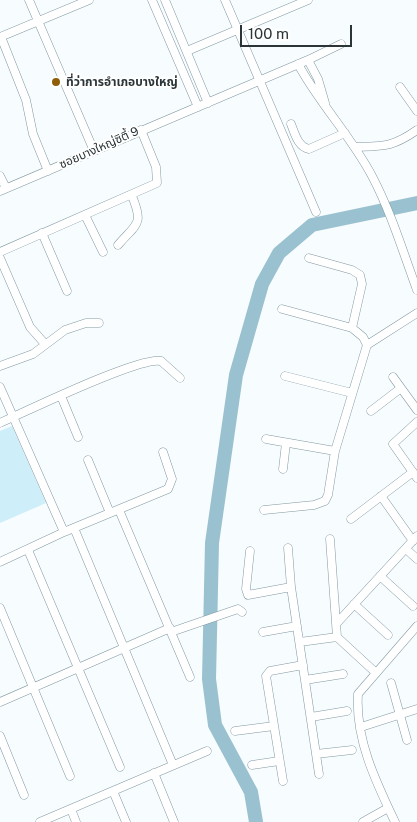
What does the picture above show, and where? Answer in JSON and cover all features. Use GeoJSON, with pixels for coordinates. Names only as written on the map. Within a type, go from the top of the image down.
{"type":"FeatureCollection","features":[{"type":"Feature","properties":{"kind":"street"},"geometry":{"type":"LineString","coordinates":[[29,0],[94,151]]}},
{"type":"Feature","properties":{"kind":"street"},"geometry":{"type":"LineString","coordinates":[[152,0],[198,106]]}},
{"type":"Feature","properties":{"kind":"street"},"geometry":{"type":"LineString","coordinates":[[165,0],[208,102]]}},
{"type":"Feature","properties":{"kind":"street"},"geometry":{"type":"LineString","coordinates":[[225,0],[316,212]]}},
{"type":"Feature","properties":{"kind":"street"},"geometry":{"type":"LineString","coordinates":[[186,51],[308,0]]}},
{"type":"Feature","properties":{"kind":"street"},"geometry":{"type":"LineString","coordinates":[[48,171],[33,134],[26,100],[0,37],[85,1]]}},
{"type":"Feature","properties":{"kind":"street","name":"ซอยบางใหญ่ซิตี้ 9"},"geometry":{"type":"LineString","coordinates":[[3,190],[308,60],[341,44]]}},
{"type":"Feature","properties":{"kind":"street"},"geometry":{"type":"LineString","coordinates":[[308,60],[318,79],[325,103]]}},
{"type":"Feature","properties":{"kind":"street"},"geometry":{"type":"LineString","coordinates":[[298,64],[309,83],[355,147],[380,194],[417,290]]}},
{"type":"Feature","properties":{"kind":"street"},"geometry":{"type":"LineString","coordinates":[[400,87],[417,111]]}},
{"type":"Feature","properties":{"kind":"street"},"geometry":{"type":"LineString","coordinates":[[291,124],[299,143],[305,149],[345,133]]}},
{"type":"Feature","properties":{"kind":"street"},"geometry":{"type":"LineString","coordinates":[[0,252],[152,187],[158,180],[156,167],[141,130]]}},
{"type":"Feature","properties":{"kind":"street"},"geometry":{"type":"LineString","coordinates":[[355,147],[390,145],[400,142],[417,130]]}},
{"type":"Feature","properties":{"kind":"street"},"geometry":{"type":"LineString","coordinates":[[0,176],[3,190]]}},
{"type":"Feature","properties":{"kind":"street"},"geometry":{"type":"LineString","coordinates":[[118,245],[139,220],[140,214],[132,196]]}},
{"type":"Feature","properties":{"kind":"street"},"geometry":{"type":"LineString","coordinates":[[85,215],[103,252]]}},
{"type":"Feature","properties":{"kind":"street"},"geometry":{"type":"LineString","coordinates":[[42,233],[67,291]]}},
{"type":"Feature","properties":{"kind":"street"},"geometry":{"type":"LineString","coordinates":[[0,258],[30,326],[45,344]]}},
{"type":"Feature","properties":{"kind":"street"},"geometry":{"type":"LineString","coordinates":[[309,258],[360,274],[362,284],[352,328]]}},
{"type":"Feature","properties":{"kind":"street"},"geometry":{"type":"LineString","coordinates":[[264,510],[314,505],[325,501],[328,495],[335,451],[366,345],[363,337],[352,328],[282,308]]}},
{"type":"Feature","properties":{"kind":"street"},"geometry":{"type":"LineString","coordinates":[[366,345],[417,313]]}},
{"type":"Feature","properties":{"kind":"street"},"geometry":{"type":"LineString","coordinates":[[0,366],[33,354],[66,330],[86,323],[99,323]]}},
{"type":"Feature","properties":{"kind":"street"},"geometry":{"type":"LineString","coordinates":[[0,423],[114,373],[150,361],[161,361],[180,378]]}},
{"type":"Feature","properties":{"kind":"street"},"geometry":{"type":"LineString","coordinates":[[285,376],[352,393]]}},
{"type":"Feature","properties":{"kind":"street"},"geometry":{"type":"LineString","coordinates":[[393,377],[417,410]]}},
{"type":"Feature","properties":{"kind":"street"},"geometry":{"type":"LineString","coordinates":[[0,386],[64,532]]}},
{"type":"Feature","properties":{"kind":"street"},"geometry":{"type":"LineString","coordinates":[[371,411],[401,388]]}},
{"type":"Feature","properties":{"kind":"street"},"geometry":{"type":"LineString","coordinates":[[61,396],[78,436]]}},
{"type":"Feature","properties":{"kind":"street"},"geometry":{"type":"LineString","coordinates":[[351,519],[381,496],[415,475],[393,444],[417,422]]}},
{"type":"Feature","properties":{"kind":"street"},"geometry":{"type":"LineString","coordinates":[[266,439],[335,451]]}},
{"type":"Feature","properties":{"kind":"street"},"geometry":{"type":"LineString","coordinates":[[283,469],[286,443]]}},
{"type":"Feature","properties":{"kind":"street"},"geometry":{"type":"LineString","coordinates":[[0,562],[64,532],[168,490],[172,479],[163,452]]}},
{"type":"Feature","properties":{"kind":"street"},"geometry":{"type":"LineString","coordinates":[[88,460],[110,513]]}},
{"type":"Feature","properties":{"kind":"street"},"geometry":{"type":"LineString","coordinates":[[337,623],[415,538],[381,496]]}},
{"type":"Feature","properties":{"kind":"street"},"geometry":{"type":"LineString","coordinates":[[119,510],[190,677]]}},
{"type":"Feature","properties":{"kind":"street"},"geometry":{"type":"LineString","coordinates":[[74,528],[173,765]]}},
{"type":"Feature","properties":{"kind":"street"},"geometry":{"type":"LineString","coordinates":[[330,539],[337,637],[375,672]]}},
{"type":"Feature","properties":{"kind":"street"},"geometry":{"type":"LineString","coordinates":[[288,548],[297,626],[319,774]]}},
{"type":"Feature","properties":{"kind":"street"},"geometry":{"type":"LineString","coordinates":[[406,548],[417,559]]}},
{"type":"Feature","properties":{"kind":"street"},"geometry":{"type":"LineString","coordinates":[[28,550],[80,668],[120,767]]}},
{"type":"Feature","properties":{"kind":"street"},"geometry":{"type":"LineString","coordinates":[[250,551],[246,589],[248,595],[292,587]]}},
{"type":"Feature","properties":{"kind":"street"},"geometry":{"type":"LineString","coordinates":[[380,576],[413,606]]}},
{"type":"Feature","properties":{"kind":"street"},"geometry":{"type":"LineString","coordinates":[[354,604],[388,634]]}},
{"type":"Feature","properties":{"kind":"street"},"geometry":{"type":"LineString","coordinates":[[0,608],[70,776]]}},
{"type":"Feature","properties":{"kind":"street"},"geometry":{"type":"LineString","coordinates":[[0,702],[125,647],[170,630],[222,612],[238,609],[242,612]]}},
{"type":"Feature","properties":{"kind":"street"},"geometry":{"type":"LineString","coordinates":[[263,632],[297,626]]}},
{"type":"Feature","properties":{"kind":"street"},"geometry":{"type":"LineString","coordinates":[[395,822],[369,764],[358,694],[375,672],[417,626]]}},
{"type":"Feature","properties":{"kind":"street"},"geometry":{"type":"LineString","coordinates":[[300,642],[337,637]]}},
{"type":"Feature","properties":{"kind":"street"},"geometry":{"type":"LineString","coordinates":[[282,781],[267,674],[272,671],[303,665]]}},
{"type":"Feature","properties":{"kind":"street"},"geometry":{"type":"LineString","coordinates":[[305,680],[343,674]]}},
{"type":"Feature","properties":{"kind":"street"},"geometry":{"type":"LineString","coordinates":[[391,683],[407,740]]}},
{"type":"Feature","properties":{"kind":"street"},"geometry":{"type":"LineString","coordinates":[[362,727],[417,709]]}},
{"type":"Feature","properties":{"kind":"street"},"geometry":{"type":"LineString","coordinates":[[311,717],[347,711]]}},
{"type":"Feature","properties":{"kind":"street"},"geometry":{"type":"LineString","coordinates":[[235,731],[274,726]]}},
{"type":"Feature","properties":{"kind":"street"},"geometry":{"type":"LineString","coordinates":[[0,736],[24,795]]}},
{"type":"Feature","properties":{"kind":"street"},"geometry":{"type":"LineString","coordinates":[[316,754],[352,750]]}},
{"type":"Feature","properties":{"kind":"street"},"geometry":{"type":"LineString","coordinates":[[40,822],[207,751]]}},
{"type":"Feature","properties":{"kind":"street"},"geometry":{"type":"LineString","coordinates":[[252,765],[280,761]]}},
{"type":"Feature","properties":{"kind":"street"},"geometry":{"type":"LineString","coordinates":[[154,773],[174,822]]}},
{"type":"Feature","properties":{"kind":"street"},"geometry":{"type":"LineString","coordinates":[[113,791],[126,822]]}},
{"type":"Feature","properties":{"kind":"street"},"geometry":{"type":"LineString","coordinates":[[363,822],[388,808]]}},
{"type":"Feature","properties":{"kind":"street"},"geometry":{"type":"LineString","coordinates":[[71,809],[76,822]]}},
{"type":"Feature","properties":{"kind":"shaded area"},"geometry":{"type":"Polygon","coordinates":[[[12,426],[46,503],[0,523],[0,431],[12,426]]]}},
{"type":"Feature","properties":{"kind":"waterway"},"geometry":{"type":"LineString","coordinates":[[256,822],[251,792],[215,725],[209,679],[212,543],[236,375],[262,284],[279,253],[312,225],[417,203]]}},
{"type":"Feature","properties":{"kind":"place","name":"ที่ว่าการอำเภอบางใหญ่"},"geometry":{"type":"Point","coordinates":[56,82]}}]}
